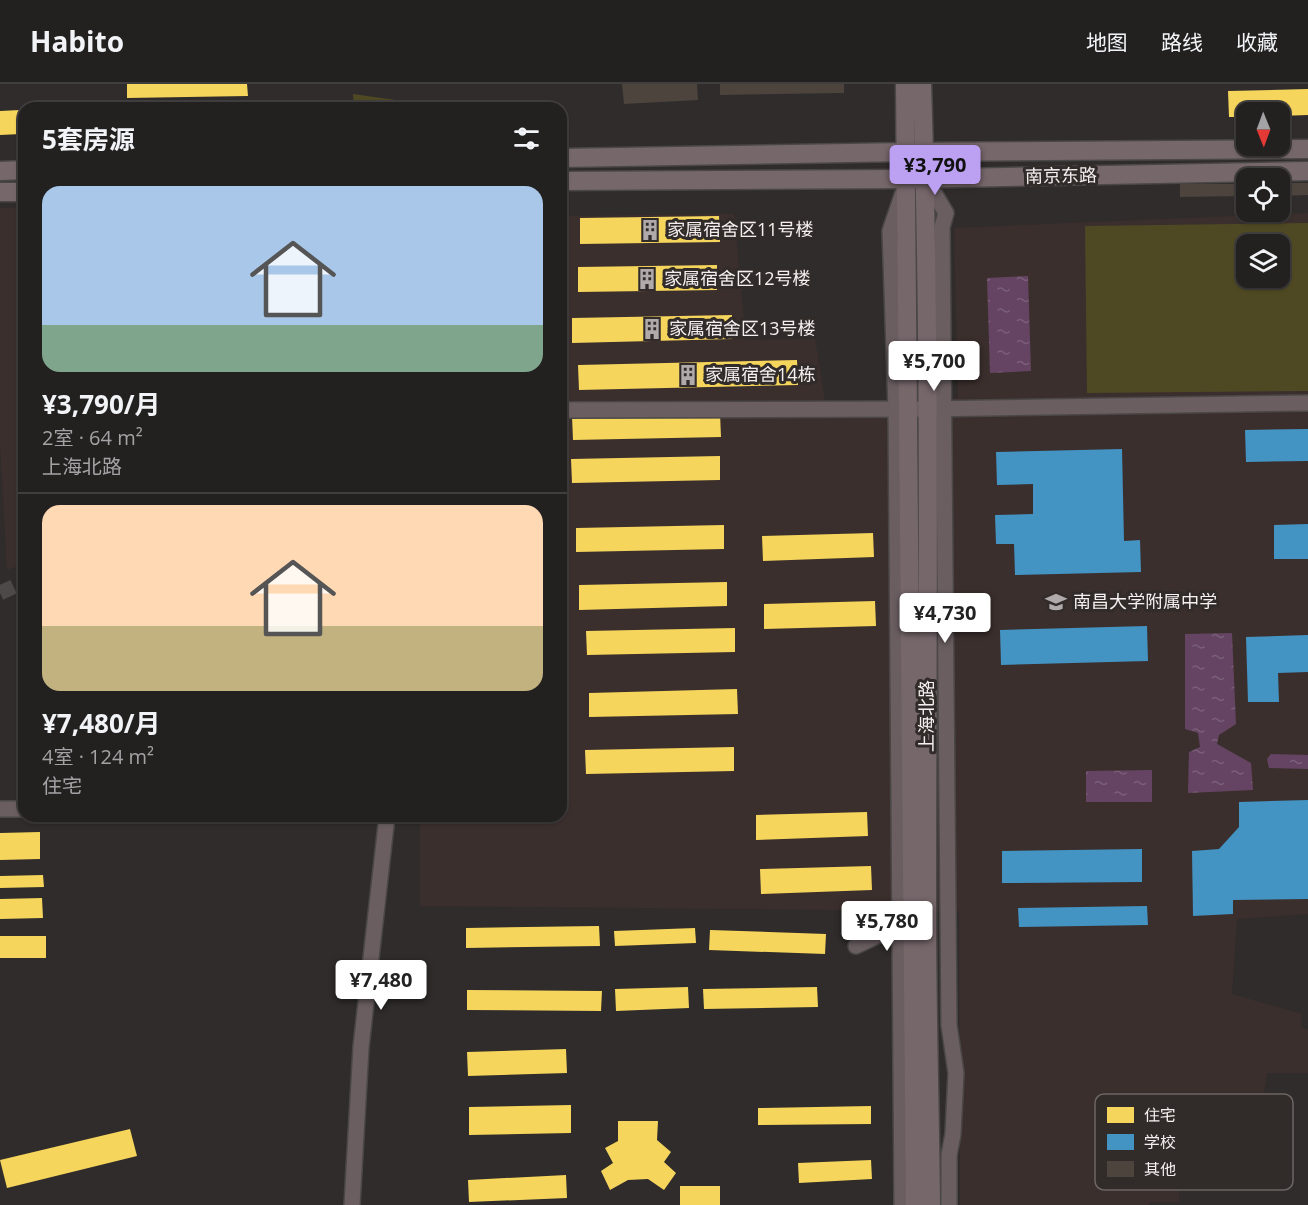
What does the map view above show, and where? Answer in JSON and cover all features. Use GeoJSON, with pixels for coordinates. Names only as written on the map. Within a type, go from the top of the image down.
{"type":"FeatureCollection","features":[{"type":"Feature","properties":{"kind":"main road","name":"上海北路"},"geometry":{"type":"LineString","coordinates":[[905,84],[915,152],[936,409],[927,916],[931,1205]]}},
{"type":"Feature","properties":{"kind":"main road","name":"上海北路"},"geometry":{"type":"LineString","coordinates":[[915,152],[922,84]]}},
{"type":"Feature","properties":{"kind":"main road","name":"南京东路"},"geometry":{"type":"LineString","coordinates":[[567,158],[1308,149]]}},
{"type":"Feature","properties":{"kind":"main road"},"geometry":{"type":"LineString","coordinates":[[0,171],[18,170]]}},
{"type":"Feature","properties":{"kind":"main road","name":"南京东路"},"geometry":{"type":"LineString","coordinates":[[567,181],[1308,171]]}},
{"type":"Feature","properties":{"kind":"main road","name":"上海北路"},"geometry":{"type":"LineString","coordinates":[[915,1205],[907,935],[903,409],[916,178]]}},
{"type":"Feature","properties":{"kind":"main road"},"geometry":{"type":"LineString","coordinates":[[0,192],[18,192]]}},
{"type":"Feature","properties":{"kind":"street"},"geometry":{"type":"LineString","coordinates":[[567,410],[936,409],[1308,403]]}},
{"type":"Feature","properties":{"kind":"street"},"geometry":{"type":"LineString","coordinates":[[936,409],[949,1025],[956,1073],[953,1134],[949,1155],[949,1205]]}},
{"type":"Feature","properties":{"kind":"street"},"geometry":{"type":"LineString","coordinates":[[0,809],[18,809]]}},
{"type":"Feature","properties":{"kind":"street"},"geometry":{"type":"LineString","coordinates":[[352,1205],[361,1047],[386,822]]}},
{"type":"Feature","properties":{"kind":"street"},"geometry":{"type":"LineString","coordinates":[[856,946],[879,935],[907,935],[902,1205]]}},
{"type":"Feature","properties":{"kind":"shaded area"},"geometry":{"type":"Polygon","coordinates":[[[353,94],[410,102],[354,102],[353,94]]]}},
{"type":"Feature","properties":{"kind":"shaded area"},"geometry":{"type":"Polygon","coordinates":[[[18,207],[18,566],[7,570],[0,444],[0,208],[18,207]]]}},
{"type":"Feature","properties":{"kind":"shaded area"},"geometry":{"type":"Polygon","coordinates":[[[1308,213],[1308,914],[1237,919],[1232,994],[1302,1014],[1301,1026],[1308,1030],[1308,1073],[1267,1073],[1264,1094],[1095,1094],[1095,1190],[1180,1190],[1179,1202],[1150,1202],[1149,1205],[960,1205],[959,911],[420,906],[420,822],[567,822],[567,216],[734,214],[746,340],[815,339],[825,401],[958,398],[954,228],[1236,216],[1236,222],[1290,222],[1290,214],[1308,213]]]}},
{"type":"Feature","properties":{"kind":"shaded area"},"geometry":{"type":"Polygon","coordinates":[[[1308,223],[1308,391],[1087,393],[1085,226],[1308,223]]]}},
{"type":"Feature","properties":{"kind":"water"},"geometry":{"type":"Polygon","coordinates":[[[1028,276],[1031,371],[990,373],[987,278],[1028,276]]]}},
{"type":"Feature","properties":{"kind":"water"},"geometry":{"type":"Polygon","coordinates":[[[1232,633],[1236,724],[1219,735],[1217,744],[1251,763],[1253,790],[1188,793],[1189,752],[1200,747],[1198,733],[1185,729],[1185,634],[1232,633]]]}},
{"type":"Feature","properties":{"kind":"water"},"geometry":{"type":"Polygon","coordinates":[[[1271,754],[1308,755],[1308,769],[1269,768],[1267,759],[1271,754]]]}},
{"type":"Feature","properties":{"kind":"water"},"geometry":{"type":"Polygon","coordinates":[[[1152,770],[1152,802],[1086,802],[1086,771],[1152,770]]]}},
{"type":"Feature","properties":{"kind":"building: 住宅"},"geometry":{"type":"Polygon","coordinates":[[[127,84],[247,84],[248,96],[127,98],[127,84]]]}},
{"type":"Feature","properties":{"kind":"building: 住宅"},"geometry":{"type":"Polygon","coordinates":[[[1308,89],[1308,115],[1290,116],[1290,102],[1236,102],[1236,117],[1229,117],[1228,91],[1308,89]]]}},
{"type":"Feature","properties":{"kind":"building: 住宅"},"geometry":{"type":"Polygon","coordinates":[[[18,110],[18,134],[0,135],[0,111],[18,110]]]}},
{"type":"Feature","properties":{"kind":"building: 住宅","name":"家属宿舍区11号楼"},"geometry":{"type":"Polygon","coordinates":[[[719,216],[720,242],[580,244],[580,218],[719,216]]]}},
{"type":"Feature","properties":{"kind":"building: 住宅","name":"家属宿舍区12号楼"},"geometry":{"type":"Polygon","coordinates":[[[717,265],[717,290],[578,292],[578,267],[717,265]]]}},
{"type":"Feature","properties":{"kind":"building: 住宅","name":"家属宿舍区13号楼"},"geometry":{"type":"Polygon","coordinates":[[[732,315],[732,339],[572,343],[572,318],[732,315]]]}},
{"type":"Feature","properties":{"kind":"building: 住宅","name":"家属宿舍14栋"},"geometry":{"type":"Polygon","coordinates":[[[797,360],[798,385],[579,390],[578,365],[797,360]]]}},
{"type":"Feature","properties":{"kind":"building: 住宅"},"geometry":{"type":"Polygon","coordinates":[[[720,413],[721,437],[573,440],[572,416],[720,413]]]}},
{"type":"Feature","properties":{"kind":"building: 住宅"},"geometry":{"type":"Polygon","coordinates":[[[720,456],[720,480],[572,483],[571,459],[720,456]]]}},
{"type":"Feature","properties":{"kind":"building: 住宅"},"geometry":{"type":"Polygon","coordinates":[[[724,525],[724,549],[576,552],[576,528],[724,525]]]}},
{"type":"Feature","properties":{"kind":"building: 住宅"},"geometry":{"type":"Polygon","coordinates":[[[873,533],[874,557],[763,561],[762,536],[873,533]]]}},
{"type":"Feature","properties":{"kind":"building: 住宅"},"geometry":{"type":"Polygon","coordinates":[[[727,582],[727,606],[579,610],[579,585],[727,582]]]}},
{"type":"Feature","properties":{"kind":"building: 住宅"},"geometry":{"type":"Polygon","coordinates":[[[875,601],[876,626],[764,629],[764,604],[875,601]]]}},
{"type":"Feature","properties":{"kind":"building: 住宅"},"geometry":{"type":"Polygon","coordinates":[[[735,628],[735,652],[587,655],[586,631],[735,628]]]}},
{"type":"Feature","properties":{"kind":"building: 住宅"},"geometry":{"type":"Polygon","coordinates":[[[737,689],[738,714],[589,717],[589,693],[737,689]]]}},
{"type":"Feature","properties":{"kind":"building: 住宅"},"geometry":{"type":"Polygon","coordinates":[[[734,747],[734,771],[586,774],[585,750],[734,747]]]}},
{"type":"Feature","properties":{"kind":"building: 住宅"},"geometry":{"type":"Polygon","coordinates":[[[867,812],[868,836],[756,840],[756,815],[867,812]]]}},
{"type":"Feature","properties":{"kind":"building: 住宅"},"geometry":{"type":"Polygon","coordinates":[[[40,832],[40,859],[0,860],[0,833],[40,832]]]}},
{"type":"Feature","properties":{"kind":"building: 住宅"},"geometry":{"type":"Polygon","coordinates":[[[871,866],[872,890],[761,894],[760,869],[871,866]]]}},
{"type":"Feature","properties":{"kind":"building: 住宅"},"geometry":{"type":"Polygon","coordinates":[[[43,875],[44,887],[0,888],[0,876],[43,875]]]}},
{"type":"Feature","properties":{"kind":"building: 住宅"},"geometry":{"type":"Polygon","coordinates":[[[42,898],[43,918],[0,919],[0,899],[42,898]]]}},
{"type":"Feature","properties":{"kind":"building: 住宅"},"geometry":{"type":"Polygon","coordinates":[[[599,926],[600,946],[466,948],[466,928],[599,926]]]}},
{"type":"Feature","properties":{"kind":"building: 住宅"},"geometry":{"type":"Polygon","coordinates":[[[695,928],[696,943],[615,946],[614,931],[695,928]]]}},
{"type":"Feature","properties":{"kind":"building: 住宅"},"geometry":{"type":"Polygon","coordinates":[[[710,930],[826,934],[825,954],[709,950],[710,930]]]}},
{"type":"Feature","properties":{"kind":"building: 住宅"},"geometry":{"type":"Polygon","coordinates":[[[0,936],[46,936],[46,958],[0,958],[0,936]]]}},
{"type":"Feature","properties":{"kind":"building: 住宅"},"geometry":{"type":"Polygon","coordinates":[[[688,987],[689,1008],[616,1011],[615,989],[688,987]]]}},
{"type":"Feature","properties":{"kind":"building: 住宅"},"geometry":{"type":"Polygon","coordinates":[[[817,987],[818,1007],[704,1009],[703,989],[817,987]]]}},
{"type":"Feature","properties":{"kind":"building: 住宅"},"geometry":{"type":"Polygon","coordinates":[[[467,990],[602,991],[601,1011],[467,1010],[467,990]]]}},
{"type":"Feature","properties":{"kind":"building: 住宅"},"geometry":{"type":"Polygon","coordinates":[[[566,1049],[567,1073],[468,1076],[467,1052],[566,1049]]]}},
{"type":"Feature","properties":{"kind":"building: 住宅"},"geometry":{"type":"Polygon","coordinates":[[[571,1105],[571,1133],[469,1135],[469,1107],[571,1105]]]}},
{"type":"Feature","properties":{"kind":"building: 住宅"},"geometry":{"type":"Polygon","coordinates":[[[871,1106],[871,1124],[758,1125],[758,1108],[871,1106]]]}},
{"type":"Feature","properties":{"kind":"building: 住宅"},"geometry":{"type":"Polygon","coordinates":[[[618,1121],[658,1121],[657,1140],[671,1152],[664,1162],[676,1173],[664,1190],[648,1179],[628,1180],[610,1190],[601,1171],[613,1163],[605,1148],[618,1141],[618,1121]]]}},
{"type":"Feature","properties":{"kind":"building: 住宅"},"geometry":{"type":"Polygon","coordinates":[[[130,1129],[137,1156],[7,1188],[0,1160],[130,1129]]]}},
{"type":"Feature","properties":{"kind":"building: 住宅"},"geometry":{"type":"Polygon","coordinates":[[[871,1160],[872,1179],[799,1183],[798,1163],[871,1160]]]}},
{"type":"Feature","properties":{"kind":"building: 住宅"},"geometry":{"type":"Polygon","coordinates":[[[566,1175],[567,1198],[469,1202],[468,1180],[566,1175]]]}},
{"type":"Feature","properties":{"kind":"building: 住宅"},"geometry":{"type":"Polygon","coordinates":[[[680,1186],[720,1186],[720,1205],[680,1205],[680,1186]]]}},
{"type":"Feature","properties":{"kind":"building: 学校"},"geometry":{"type":"Polygon","coordinates":[[[1308,429],[1308,461],[1246,462],[1245,430],[1308,429]]]}},
{"type":"Feature","properties":{"kind":"building: 学校"},"geometry":{"type":"Polygon","coordinates":[[[1122,449],[1124,541],[1140,540],[1141,572],[1015,575],[1014,544],[996,544],[995,515],[1033,514],[1033,484],[997,485],[996,452],[1122,449]]]}},
{"type":"Feature","properties":{"kind":"building: 学校"},"geometry":{"type":"Polygon","coordinates":[[[1308,524],[1308,559],[1274,559],[1274,525],[1308,524]]]}},
{"type":"Feature","properties":{"kind":"building: 学校"},"geometry":{"type":"Polygon","coordinates":[[[1147,626],[1148,661],[1001,665],[1000,630],[1147,626]]]}},
{"type":"Feature","properties":{"kind":"building: 学校"},"geometry":{"type":"Polygon","coordinates":[[[1308,635],[1308,672],[1278,673],[1279,702],[1248,702],[1246,637],[1308,635]]]}},
{"type":"Feature","properties":{"kind":"building: 学校"},"geometry":{"type":"Polygon","coordinates":[[[1308,800],[1308,899],[1233,900],[1233,914],[1193,916],[1192,851],[1219,849],[1239,827],[1239,802],[1308,800]]]}},
{"type":"Feature","properties":{"kind":"building: 学校"},"geometry":{"type":"Polygon","coordinates":[[[1142,849],[1142,882],[1002,883],[1002,851],[1142,849]]]}},
{"type":"Feature","properties":{"kind":"building: 学校"},"geometry":{"type":"Polygon","coordinates":[[[1147,906],[1148,925],[1019,927],[1018,908],[1147,906]]]}},
{"type":"Feature","properties":{"kind":"building: 其他"},"geometry":{"type":"Polygon","coordinates":[[[622,84],[697,84],[698,100],[624,104],[622,84]]]}},
{"type":"Feature","properties":{"kind":"building: 其他"},"geometry":{"type":"Polygon","coordinates":[[[720,84],[844,84],[844,93],[720,95],[720,84]]]}},
{"type":"Feature","properties":{"kind":"building: 其他"},"geometry":{"type":"Polygon","coordinates":[[[1290,183],[1308,183],[1308,195],[1290,196],[1290,183]]]}},
{"type":"Feature","properties":{"kind":"building: 其他"},"geometry":{"type":"Polygon","coordinates":[[[1180,184],[1236,184],[1236,196],[1180,197],[1180,184]]]}},
{"type":"Feature","properties":{"kind":"tunnel"},"geometry":{"type":"LineString","coordinates":[[0,593],[18,585]]}},
{"type":"Feature","properties":{"kind":"place","name":"家属宿舍区11号楼"},"geometry":{"type":"Point","coordinates":[650,230]}},
{"type":"Feature","properties":{"kind":"place","name":"家属宿舍区12号楼"},"geometry":{"type":"Point","coordinates":[647,279]}},
{"type":"Feature","properties":{"kind":"place","name":"家属宿舍区13号楼"},"geometry":{"type":"Point","coordinates":[652,329]}},
{"type":"Feature","properties":{"kind":"place","name":"家属宿舍14栋"},"geometry":{"type":"Point","coordinates":[688,375]}},
{"type":"Feature","properties":{"kind":"place","name":"南昌大学附属中学"},"geometry":{"type":"Point","coordinates":[1056,602]}}]}
